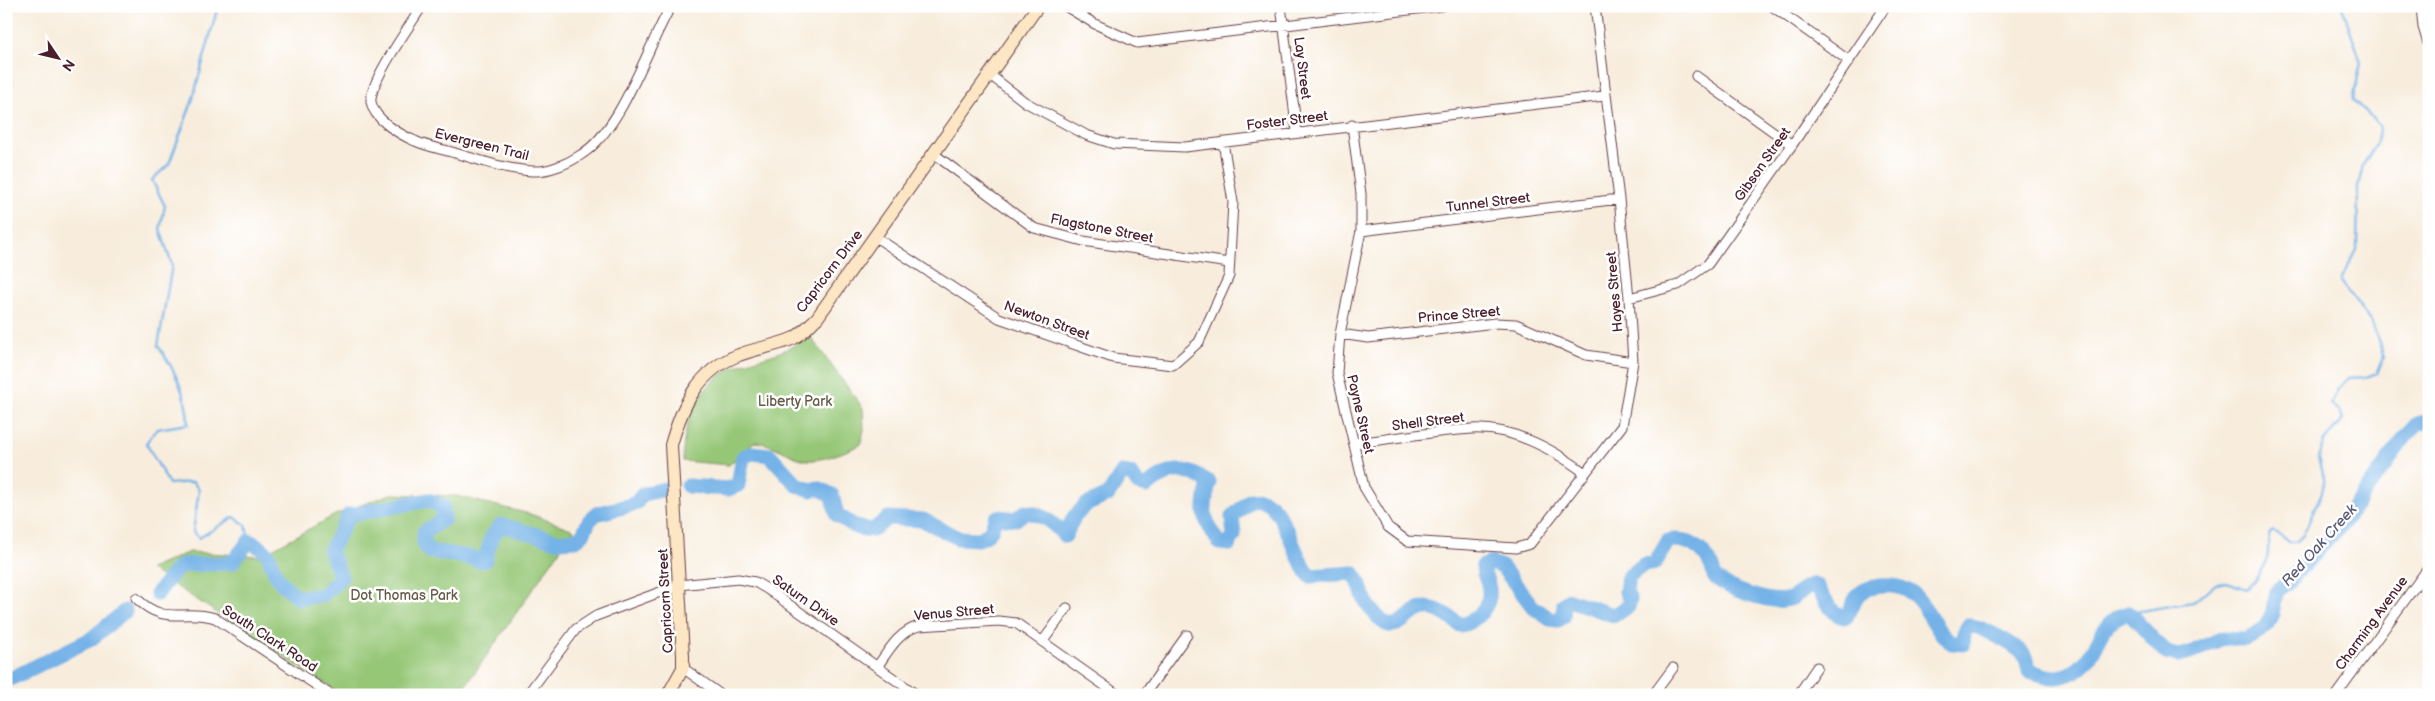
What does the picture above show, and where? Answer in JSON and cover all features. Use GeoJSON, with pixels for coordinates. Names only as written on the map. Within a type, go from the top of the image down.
{"type":"FeatureCollection","features":[{"type":"Feature","properties":{"kind":"street","name":"Evergreen Trail"},"geometry":{"type":"LineString","coordinates":[[422,6],[383,69],[373,89],[371,104],[381,118],[403,135],[416,142],[490,163],[535,171],[556,166],[580,156],[598,141],[625,101],[671,6]]}},
{"type":"Feature","properties":{"kind":"street","name":"Capricorn Drive"},"geometry":{"type":"LineString","coordinates":[[677,532],[671,445],[677,423],[690,394],[704,376],[737,355],[794,338],[816,318],[1038,6]]}},
{"type":"Feature","properties":{"kind":"street"},"geometry":{"type":"LineString","coordinates":[[1065,6],[1096,24],[1137,42],[1442,6]]}},
{"type":"Feature","properties":{"kind":"street","name":"Lay Street"},"geometry":{"type":"LineString","coordinates":[[1281,6],[1297,132]]}},
{"type":"Feature","properties":{"kind":"street","name":"Hayes Street"},"geometry":{"type":"LineString","coordinates":[[1530,544],[1622,426],[1633,362],[1619,199],[1604,96],[1595,6]]}},
{"type":"Feature","properties":{"kind":"street"},"geometry":{"type":"LineString","coordinates":[[1772,6],[1848,60]]}},
{"type":"Feature","properties":{"kind":"street","name":"Gibson Street"},"geometry":{"type":"LineString","coordinates":[[1629,298],[1678,285],[1708,264],[1792,145],[1886,6]]}},
{"type":"Feature","properties":{"kind":"street"},"geometry":{"type":"LineString","coordinates":[[2421,6],[2423,27],[2429,47]]}},
{"type":"Feature","properties":{"kind":"street","name":"Foster Street"},"geometry":{"type":"LineString","coordinates":[[990,75],[1025,102],[1086,135],[1114,144],[1185,147],[1352,125],[1604,96]]}},
{"type":"Feature","properties":{"kind":"street"},"geometry":{"type":"LineString","coordinates":[[1696,76],[1792,145]]}},
{"type":"Feature","properties":{"kind":"street","name":"Payne Street"},"geometry":{"type":"LineString","coordinates":[[1352,125],[1361,194],[1362,231],[1340,334],[1338,373],[1364,487],[1388,527],[1407,540],[1516,548],[1530,544]]}},
{"type":"Feature","properties":{"kind":"street"},"geometry":{"type":"LineString","coordinates":[[1223,142],[1233,202],[1230,263]]}},
{"type":"Feature","properties":{"kind":"street","name":"Flagstone Street"},"geometry":{"type":"LineString","coordinates":[[934,154],[1034,228],[1083,241],[1230,263]]}},
{"type":"Feature","properties":{"kind":"street","name":"Tunnel Street"},"geometry":{"type":"LineString","coordinates":[[1362,231],[1619,199]]}},
{"type":"Feature","properties":{"kind":"street","name":"Newton Street"},"geometry":{"type":"LineString","coordinates":[[874,236],[999,318],[1113,358],[1173,365],[1199,342],[1229,276],[1230,263]]}},
{"type":"Feature","properties":{"kind":"street","name":"Prince Street"},"geometry":{"type":"LineString","coordinates":[[1340,334],[1368,338],[1495,323],[1516,324],[1586,355],[1633,362]]}},
{"type":"Feature","properties":{"kind":"street","name":"Shell Street"},"geometry":{"type":"LineString","coordinates":[[1354,444],[1474,429],[1506,434],[1540,446],[1558,454],[1585,473]]}},
{"type":"Feature","properties":{"kind":"street","name":"Capricorn Street"},"geometry":{"type":"LineString","coordinates":[[668,695],[683,668],[677,532]]}},
{"type":"Feature","properties":{"kind":"street","name":"Charming Avenue"},"geometry":{"type":"LineString","coordinates":[[2336,695],[2429,567]]}},
{"type":"Feature","properties":{"kind":"street","name":"Saturn Drive"},"geometry":{"type":"LineString","coordinates":[[526,695],[576,629],[596,616],[679,585],[738,579],[755,582],[917,695]]}},
{"type":"Feature","properties":{"kind":"street","name":"South Clark Road"},"geometry":{"type":"LineString","coordinates":[[136,598],[146,607],[164,615],[204,614],[215,618],[331,695]]}},
{"type":"Feature","properties":{"kind":"street"},"geometry":{"type":"LineString","coordinates":[[1043,641],[1067,608]]}},
{"type":"Feature","properties":{"kind":"street","name":"Venus Street"},"geometry":{"type":"LineString","coordinates":[[877,667],[897,639],[909,629],[919,626],[999,621],[1016,623],[1118,695]]}},
{"type":"Feature","properties":{"kind":"street"},"geometry":{"type":"LineString","coordinates":[[1144,695],[1187,635]]}},
{"type":"Feature","properties":{"kind":"street"},"geometry":{"type":"LineString","coordinates":[[1798,695],[1817,667]]}},
{"type":"Feature","properties":{"kind":"street"},"geometry":{"type":"LineString","coordinates":[[683,668],[721,695]]}},
{"type":"Feature","properties":{"kind":"street"},"geometry":{"type":"LineString","coordinates":[[1653,695],[1673,668]]}},
{"type":"Feature","properties":{"kind":"green space","name":"Liberty Park"},"geometry":{"type":"Polygon","coordinates":[[[809,335],[863,408],[864,430],[860,445],[834,456],[806,460],[768,445],[754,442],[729,465],[683,461],[686,430],[690,416],[696,402],[715,380],[727,371],[742,364],[792,347],[809,335]]]}},
{"type":"Feature","properties":{"kind":"green space","name":"Dot Thomas Park"},"geometry":{"type":"Polygon","coordinates":[[[391,494],[457,496],[530,514],[574,530],[459,695],[342,695],[150,569],[189,552],[259,556],[337,514],[391,494]]]}},
{"type":"Feature","properties":{"kind":"waterway"},"geometry":{"type":"LineString","coordinates":[[218,6],[192,102],[169,164],[152,180],[165,206],[160,229],[172,265],[158,346],[183,393],[188,424],[157,429],[146,443],[169,484],[193,482],[199,490],[193,532],[199,538],[234,517],[246,525],[249,541]]}},
{"type":"Feature","properties":{"kind":"waterway"},"geometry":{"type":"LineString","coordinates":[[2129,613],[2193,602],[2216,584],[2227,582],[2247,589],[2253,583],[2267,558],[2271,532],[2280,535],[2289,542],[2296,542],[2303,535],[2322,492],[2324,483],[2318,457],[2324,441],[2343,419],[2340,411],[2331,404],[2338,389],[2348,378],[2366,377],[2377,373],[2384,357],[2372,323],[2340,280],[2357,250],[2358,187],[2363,165],[2376,144],[2380,126],[2353,100],[2361,62],[2342,6]]}},
{"type":"Feature","properties":{"kind":"waterway","name":"Red Oak Creek"},"geometry":{"type":"LineString","coordinates":[[688,486],[728,489],[738,485],[743,457],[752,453],[770,455],[797,485],[811,490],[818,488],[832,495],[837,515],[858,528],[873,530],[888,518],[923,520],[958,538],[978,539],[984,537],[991,530],[995,519],[998,517],[1016,519],[1025,512],[1047,520],[1065,536],[1074,517],[1086,505],[1108,495],[1122,473],[1131,474],[1138,484],[1147,486],[1170,472],[1184,471],[1209,482],[1205,514],[1209,527],[1220,543],[1229,544],[1234,535],[1232,517],[1250,500],[1262,500],[1270,504],[1277,512],[1304,568],[1310,576],[1353,573],[1370,608],[1386,624],[1396,624],[1416,611],[1427,608],[1440,612],[1460,625],[1466,624],[1485,608],[1489,596],[1489,587],[1483,566],[1492,563],[1502,567],[1533,607],[1550,619],[1558,620],[1563,617],[1564,604],[1569,600],[1613,615],[1628,607],[1630,600],[1626,592],[1628,577],[1643,565],[1655,563],[1668,541],[1676,540],[1684,541],[1698,548],[1709,561],[1714,576],[1728,586],[1761,598],[1782,600],[1790,599],[1809,586],[1816,585],[1832,610],[1841,616],[1846,617],[1857,596],[1866,589],[1896,586],[1908,591],[1917,598],[1936,627],[1952,643],[1963,644],[1964,633],[1968,626],[1980,628],[1998,636],[2020,651],[2026,658],[2029,671],[2056,677],[2075,671],[2084,664],[2110,622],[2129,613],[2166,653],[2178,656],[2190,653],[2223,638],[2245,639],[2255,635],[2266,626],[2272,614],[2277,591],[2290,580],[2343,523],[2405,437],[2417,424],[2429,421]]}},
{"type":"Feature","properties":{"kind":"waterway","name":"Red Oak Creek"},"geometry":{"type":"LineString","coordinates":[[157,594],[174,572],[183,565],[232,563],[249,541],[265,551],[280,581],[298,598],[323,595],[341,577],[330,551],[349,515],[428,500],[442,506],[444,519],[424,532],[424,545],[429,551],[473,558],[479,561],[485,560],[492,536],[501,525],[558,541],[576,540],[583,534],[589,521],[596,514],[636,503],[643,494],[666,489]]}},
{"type":"Feature","properties":{"kind":"waterway","name":"Red Oak Creek"},"geometry":{"type":"LineString","coordinates":[[6,681],[91,639],[125,611]]}}]}
